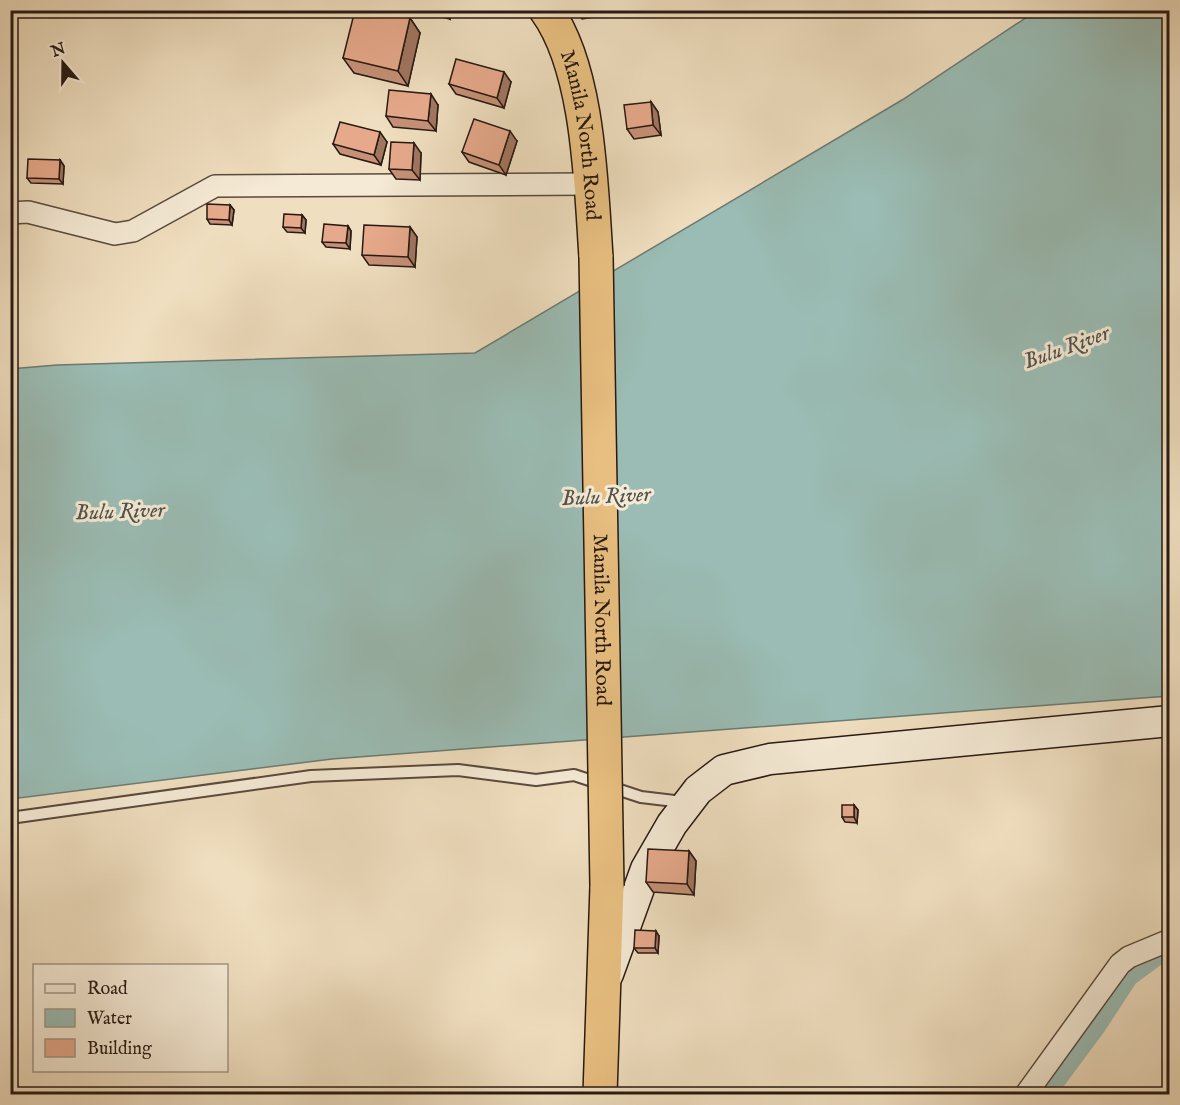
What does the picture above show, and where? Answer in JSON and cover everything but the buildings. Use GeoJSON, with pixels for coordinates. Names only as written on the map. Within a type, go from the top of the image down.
{"type":"FeatureCollection","features":[{"type":"Feature","properties":{"kind":"highway","name":"Manila North Road"},"geometry":{"type":"LineString","coordinates":[[546,10],[556,23],[570,58],[580,100],[591,184],[596,257],[607,886],[600,1095]]}},
{"type":"Feature","properties":{"kind":"street"},"geometry":{"type":"LineString","coordinates":[[10,213],[28,212],[115,234],[134,231],[215,186],[591,184]]}},
{"type":"Feature","properties":{"kind":"street"},"geometry":{"type":"LineString","coordinates":[[603,988],[646,869],[672,824],[698,789],[724,770],[770,759],[1170,721]]}},
{"type":"Feature","properties":{"kind":"street"},"geometry":{"type":"LineString","coordinates":[[1026,1095],[1120,964],[1129,957],[1170,940]]}},
{"type":"Feature","properties":{"kind":"lane"},"geometry":{"type":"LineString","coordinates":[[10,818],[311,776],[458,770],[536,780],[574,775],[641,797],[688,802]]}},
{"type":"Feature","properties":{"kind":"water","name":"Bulu River"},"geometry":{"type":"Polygon","coordinates":[[[1036,11],[1169,11],[1169,696],[332,759],[11,799],[10,369],[57,365],[475,353],[902,100],[1036,11]]]}},
{"type":"Feature","properties":{"kind":"waterway"},"geometry":{"type":"LineString","coordinates":[[1043,1094],[1095,1024],[1127,975],[1154,955],[1170,949]]}}]}
